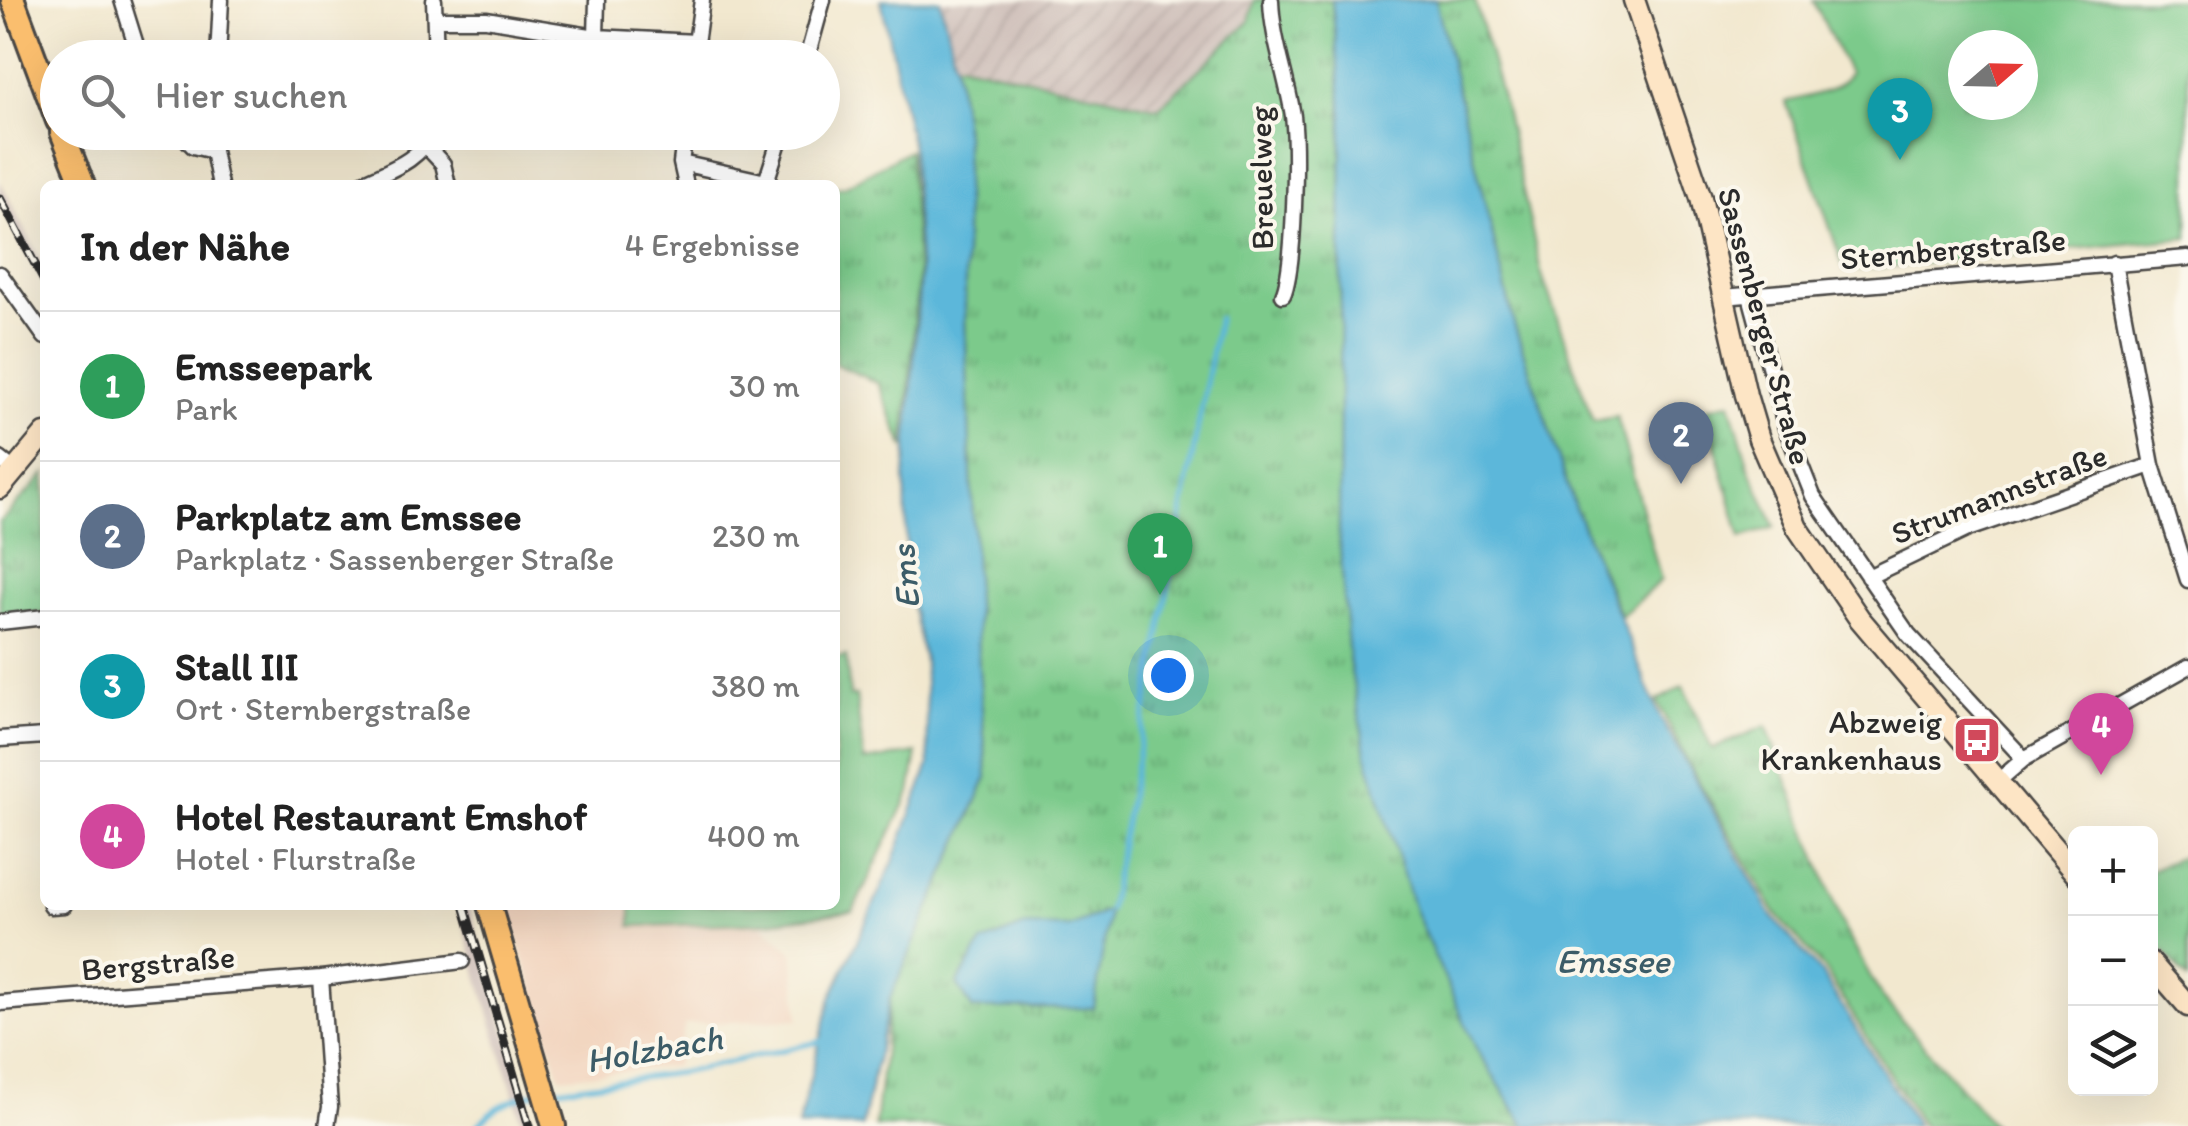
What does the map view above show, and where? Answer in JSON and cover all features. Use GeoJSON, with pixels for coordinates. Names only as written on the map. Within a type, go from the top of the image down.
{"type":"FeatureCollection","features":[{"type":"Feature","properties":{"kind":"main road"},"geometry":{"type":"LineString","coordinates":[[13,0],[40,73]]}},
{"type":"Feature","properties":{"kind":"main road"},"geometry":{"type":"LineString","coordinates":[[69,150],[80,180]]}},
{"type":"Feature","properties":{"kind":"main road"},"geometry":{"type":"LineString","coordinates":[[490,910],[554,1126]]}},
{"type":"Feature","properties":{"kind":"street"},"geometry":{"type":"LineString","coordinates":[[122,0],[134,40]]}},
{"type":"Feature","properties":{"kind":"street"},"geometry":{"type":"LineString","coordinates":[[219,40],[221,0]]}},
{"type":"Feature","properties":{"kind":"street"},"geometry":{"type":"LineString","coordinates":[[434,0],[436,40]]}},
{"type":"Feature","properties":{"kind":"street"},"geometry":{"type":"LineString","coordinates":[[596,37],[597,0]]}},
{"type":"Feature","properties":{"kind":"street"},"geometry":{"type":"LineString","coordinates":[[696,40],[702,0]]}},
{"type":"Feature","properties":{"kind":"street"},"geometry":{"type":"LineString","coordinates":[[812,40],[823,0]]}},
{"type":"Feature","properties":{"kind":"street","name":"Breuelweg"},"geometry":{"type":"LineString","coordinates":[[1271,0],[1293,118],[1291,251],[1283,295]]}},
{"type":"Feature","properties":{"kind":"street","name":"Sassenberger Straße"},"geometry":{"type":"LineString","coordinates":[[1634,0],[1701,198],[1759,439],[1806,543],[1859,618],[2068,865]]}},
{"type":"Feature","properties":{"kind":"street"},"geometry":{"type":"LineString","coordinates":[[437,19],[486,20],[619,40]]}},
{"type":"Feature","properties":{"kind":"street"},"geometry":{"type":"LineString","coordinates":[[209,150],[213,151],[219,180]]}},
{"type":"Feature","properties":{"kind":"street"},"geometry":{"type":"LineString","coordinates":[[369,180],[421,150]]}},
{"type":"Feature","properties":{"kind":"street"},"geometry":{"type":"LineString","coordinates":[[435,150],[447,180]]}},
{"type":"Feature","properties":{"kind":"street"},"geometry":{"type":"LineString","coordinates":[[683,150],[685,180]]}},
{"type":"Feature","properties":{"kind":"street"},"geometry":{"type":"LineString","coordinates":[[767,180],[776,150]]}},
{"type":"Feature","properties":{"kind":"street"},"geometry":{"type":"LineString","coordinates":[[681,163],[757,180]]}},
{"type":"Feature","properties":{"kind":"street","name":"Sternbergstraße"},"geometry":{"type":"LineString","coordinates":[[1724,296],[2188,258]]}},
{"type":"Feature","properties":{"kind":"street"},"geometry":{"type":"LineString","coordinates":[[2114,263],[2152,466],[2188,580]]}},
{"type":"Feature","properties":{"kind":"street"},"geometry":{"type":"LineString","coordinates":[[0,274],[40,330]]}},
{"type":"Feature","properties":{"kind":"street","name":"Sassenberger Straße"},"geometry":{"type":"LineString","coordinates":[[1749,292],[1788,434],[1813,496],[1908,634],[2024,759]]}},
{"type":"Feature","properties":{"kind":"street"},"geometry":{"type":"LineString","coordinates":[[0,488],[7,464],[40,438]]}},
{"type":"Feature","properties":{"kind":"street","name":"Strumannstraße"},"geometry":{"type":"LineString","coordinates":[[1868,577],[1968,529],[2152,466]]}},
{"type":"Feature","properties":{"kind":"street"},"geometry":{"type":"LineString","coordinates":[[0,622],[40,618]]}},
{"type":"Feature","properties":{"kind":"street"},"geometry":{"type":"LineString","coordinates":[[1997,782],[2024,759],[2188,667]]}},
{"type":"Feature","properties":{"kind":"street"},"geometry":{"type":"LineString","coordinates":[[0,739],[40,736]]}},
{"type":"Feature","properties":{"kind":"street","name":"Bergstraße"},"geometry":{"type":"LineString","coordinates":[[0,1003],[321,978],[462,962]]}},
{"type":"Feature","properties":{"kind":"street"},"geometry":{"type":"LineString","coordinates":[[2158,971],[2188,1006]]}},
{"type":"Feature","properties":{"kind":"street"},"geometry":{"type":"LineString","coordinates":[[321,978],[330,1107],[327,1126]]}},
{"type":"Feature","properties":{"kind":"shaded area"},"geometry":{"type":"Polygon","coordinates":[[[940,0],[1254,0],[1249,22],[1158,108],[955,62],[940,0]]]}},
{"type":"Feature","properties":{"kind":"shaded area"},"geometry":{"type":"Polygon","coordinates":[[[0,181],[40,258],[40,280],[0,206],[0,181]]]}},
{"type":"Feature","properties":{"kind":"shaded area"},"geometry":{"type":"Polygon","coordinates":[[[458,910],[470,910],[534,1126],[523,1126],[458,910]]]}},
{"type":"Feature","properties":{"kind":"shaded area"},"geometry":{"type":"Polygon","coordinates":[[[509,910],[631,910],[632,926],[760,923],[793,952],[799,1019],[685,1024],[676,1066],[560,1077],[509,910]]]}},
{"type":"Feature","properties":{"kind":"green space"},"geometry":{"type":"Polygon","coordinates":[[[1254,0],[1332,0],[1342,111],[1339,535],[1349,659],[1366,753],[1477,1050],[1525,1126],[875,1126],[890,998],[987,777],[978,655],[965,317],[965,135],[955,62],[1158,108],[1249,22],[1254,0]]]}},
{"type":"Feature","properties":{"kind":"green space"},"geometry":{"type":"Polygon","coordinates":[[[1436,0],[1475,0],[1506,113],[1541,272],[1593,421],[1617,417],[1661,580],[1621,617],[1574,505],[1514,324],[1436,0]]]}},
{"type":"Feature","properties":{"kind":"green space"},"geometry":{"type":"Polygon","coordinates":[[[1813,0],[2188,0],[2188,238],[1845,271],[1786,102],[1830,89],[1849,73],[1813,0]]]}},
{"type":"Feature","properties":{"kind":"green space"},"geometry":{"type":"Polygon","coordinates":[[[909,150],[918,277],[904,448],[878,383],[840,366],[840,187],[909,150]]]}},
{"type":"Feature","properties":{"kind":"green space"},"geometry":{"type":"Polygon","coordinates":[[[1730,402],[1750,470],[1775,527],[1741,538],[1705,409],[1730,402]]]}},
{"type":"Feature","properties":{"kind":"green space"},"geometry":{"type":"Polygon","coordinates":[[[40,479],[40,614],[0,618],[0,522],[40,479]]]}},
{"type":"Feature","properties":{"kind":"green space"},"geometry":{"type":"Polygon","coordinates":[[[846,656],[850,696],[856,696],[864,761],[917,753],[910,793],[853,911],[760,923],[631,926],[631,910],[840,910],[840,657],[846,656]]]}},
{"type":"Feature","properties":{"kind":"green space"},"geometry":{"type":"Polygon","coordinates":[[[1683,686],[1712,749],[1766,726],[1845,930],[1883,999],[1994,1126],[1922,1126],[1825,970],[1776,914],[1688,763],[1657,701],[1683,686]]]}},
{"type":"Feature","properties":{"kind":"green space"},"geometry":{"type":"Polygon","coordinates":[[[2188,854],[2188,980],[2158,944],[2158,867],[2188,854]]]}},
{"type":"Feature","properties":{"kind":"water"},"geometry":{"type":"Polygon","coordinates":[[[881,0],[940,0],[955,62],[965,135],[965,317],[978,655],[987,777],[890,998],[862,1126],[798,1126],[831,998],[893,862],[929,765],[924,661],[907,581],[905,476],[920,277],[912,148],[881,0]]]}},
{"type":"Feature","properties":{"kind":"water","name":"Emssee"},"geometry":{"type":"Polygon","coordinates":[[[1332,0],[1436,0],[1514,324],[1574,505],[1660,717],[1772,916],[1822,974],[1917,1126],[1525,1126],[1477,1050],[1414,910],[1366,753],[1349,659],[1339,535],[1342,111],[1332,0]]]}},
{"type":"Feature","properties":{"kind":"water"},"geometry":{"type":"Polygon","coordinates":[[[1109,910],[1094,1008],[972,1009],[957,984],[982,943],[1025,926],[1070,927],[1109,910]]]}},
{"type":"Feature","properties":{"kind":"waterway"},"geometry":{"type":"LineString","coordinates":[[1109,910],[1218,318]]}},
{"type":"Feature","properties":{"kind":"waterway","name":"Holzbach"},"geometry":{"type":"LineString","coordinates":[[549,1090],[685,1072],[823,1041]]}},
{"type":"Feature","properties":{"kind":"waterway","name":"Holzbach"},"geometry":{"type":"LineString","coordinates":[[477,1126],[505,1104],[538,1092]]}},
{"type":"Feature","properties":{"kind":"railway"},"geometry":{"type":"LineString","coordinates":[[0,198],[40,274]]}},
{"type":"Feature","properties":{"kind":"railway"},"geometry":{"type":"LineString","coordinates":[[465,910],[529,1126]]}},
{"type":"Feature","properties":{"kind":"place","name":"Stall III"},"geometry":{"type":"Point","coordinates":[1900,160]}},
{"type":"Feature","properties":{"kind":"place","name":"Parkplatz am Emssee"},"geometry":{"type":"Point","coordinates":[1681,484]}},
{"type":"Feature","properties":{"kind":"place","name":"Emsseepark"},"geometry":{"type":"Point","coordinates":[1160,595]}},
{"type":"Feature","properties":{"kind":"place","name":"Abzweig Krankenhaus"},"geometry":{"type":"Point","coordinates":[1977,740]}},
{"type":"Feature","properties":{"kind":"place","name":"Hotel Restaurant Emshof"},"geometry":{"type":"Point","coordinates":[2101,775]}},
{"type":"Feature","properties":{"kind":"water label","name":"Ems"},"geometry":{"type":"Point","coordinates":[905,577]}}]}
